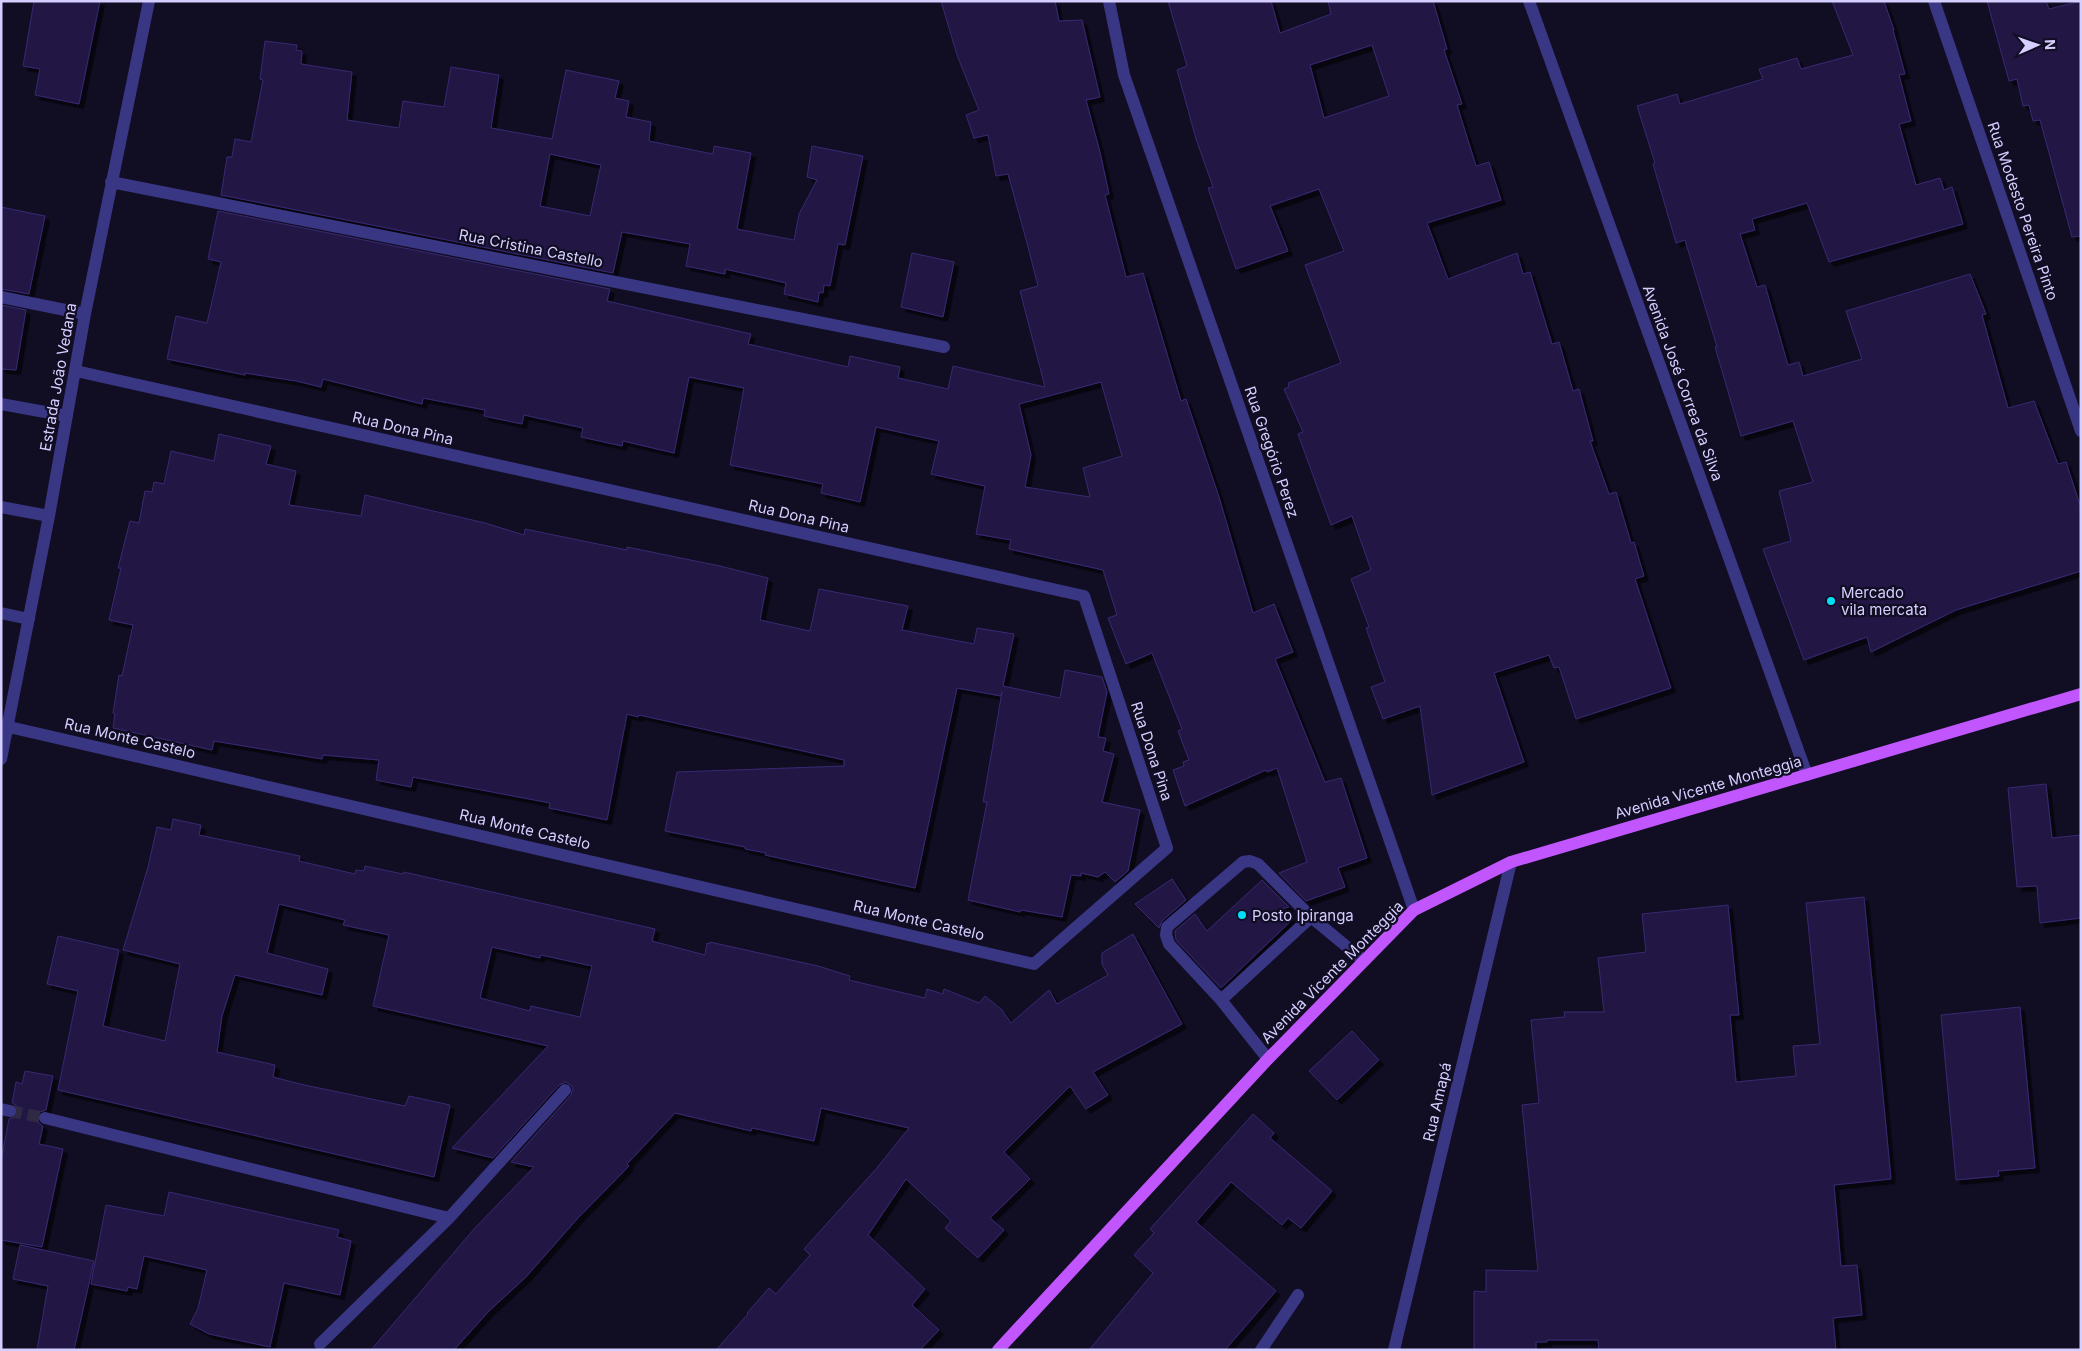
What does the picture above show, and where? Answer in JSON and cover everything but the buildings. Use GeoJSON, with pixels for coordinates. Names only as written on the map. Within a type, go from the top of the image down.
{"type":"FeatureCollection","features":[{"type":"Feature","properties":{"kind":"main road","name":"Avenida Vicente Monteggia"},"geometry":{"type":"LineString","coordinates":[[998,1350],[1268,1059],[1414,910],[1510,862],[2081,694]]}},
{"type":"Feature","properties":{"kind":"street","name":"Estrada João Vedana"},"geometry":{"type":"LineString","coordinates":[[1,759],[5,725],[29,619],[76,372],[85,314],[149,1]]}},
{"type":"Feature","properties":{"kind":"street","name":"Rua Gregório Perez"},"geometry":{"type":"LineString","coordinates":[[1109,1],[1124,75],[1414,910]]}},
{"type":"Feature","properties":{"kind":"street","name":"Avenida José Correa da Silva"},"geometry":{"type":"LineString","coordinates":[[1529,1],[1807,775]]}},
{"type":"Feature","properties":{"kind":"street","name":"Rua Modesto Pereira Pinto"},"geometry":{"type":"LineString","coordinates":[[1934,1],[2081,431]]}},
{"type":"Feature","properties":{"kind":"street","name":"Rua Cristina Castello"},"geometry":{"type":"LineString","coordinates":[[111,182],[944,347]]}},
{"type":"Feature","properties":{"kind":"street"},"geometry":{"type":"LineString","coordinates":[[1,297],[85,314]]}},
{"type":"Feature","properties":{"kind":"street","name":"Rua Dona Pina"},"geometry":{"type":"LineString","coordinates":[[76,372],[1084,596],[1167,848],[1034,964]]}},
{"type":"Feature","properties":{"kind":"street"},"geometry":{"type":"LineString","coordinates":[[1,404],[67,416]]}},
{"type":"Feature","properties":{"kind":"street"},"geometry":{"type":"LineString","coordinates":[[1,507],[49,516]]}},
{"type":"Feature","properties":{"kind":"street"},"geometry":{"type":"LineString","coordinates":[[1,613],[29,619]]}},
{"type":"Feature","properties":{"kind":"street","name":"Rua Monte Castelo"},"geometry":{"type":"LineString","coordinates":[[5,725],[1034,964]]}},
{"type":"Feature","properties":{"kind":"street"},"geometry":{"type":"LineString","coordinates":[[1268,1059],[1221,1000],[1169,944],[1166,935],[1167,927],[1243,862],[1250,861],[1258,864],[1311,917],[1364,961]]}},
{"type":"Feature","properties":{"kind":"street","name":"Rua Amapá"},"geometry":{"type":"LineString","coordinates":[[1394,1350],[1510,862]]}},
{"type":"Feature","properties":{"kind":"street"},"geometry":{"type":"LineString","coordinates":[[1221,1000],[1311,917]]}},
{"type":"Feature","properties":{"kind":"street"},"geometry":{"type":"LineString","coordinates":[[320,1344],[449,1218],[564,1090]]}},
{"type":"Feature","properties":{"kind":"street"},"geometry":{"type":"LineString","coordinates":[[44,1118],[449,1218]]}},
{"type":"Feature","properties":{"kind":"street"},"geometry":{"type":"LineString","coordinates":[[1262,1350],[1298,1295]]}},
{"type":"Feature","properties":{"kind":"tunnel"},"geometry":{"type":"LineString","coordinates":[[10,1111],[45,1118]]}},
{"type":"Feature","properties":{"kind":"place","name":"Mercado vila mercata"},"geometry":{"type":"Point","coordinates":[1831,601]}},
{"type":"Feature","properties":{"kind":"place","name":"Posto Ipiranga"},"geometry":{"type":"Point","coordinates":[1242,915]}}]}
